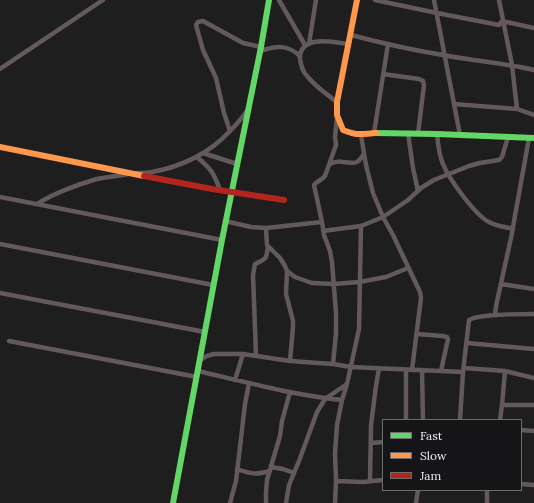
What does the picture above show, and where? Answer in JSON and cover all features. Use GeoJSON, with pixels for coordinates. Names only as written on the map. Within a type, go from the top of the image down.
{"type":"FeatureCollection","features":[{"type":"Feature","properties":{"kind":"street"},"geometry":{"type":"LineString","coordinates":[[0,69],[103,0]]}},
{"type":"Feature","properties":{"kind":"street"},"geometry":{"type":"LineString","coordinates":[[173,503],[225,222],[261,49],[269,0],[280,2],[307,44]]}},
{"type":"Feature","properties":{"kind":"street"},"geometry":{"type":"LineString","coordinates":[[307,44],[316,0]]}},
{"type":"Feature","properties":{"kind":"street"},"geometry":{"type":"LineString","coordinates":[[333,364],[336,333],[334,284],[331,256],[323,232],[314,185],[325,176],[336,145],[337,102],[357,0]]}},
{"type":"Feature","properties":{"kind":"street"},"geometry":{"type":"LineString","coordinates":[[375,0],[498,24],[502,21],[534,28]]}},
{"type":"Feature","properties":{"kind":"street"},"geometry":{"type":"LineString","coordinates":[[434,0],[460,135]]}},
{"type":"Feature","properties":{"kind":"street"},"geometry":{"type":"LineString","coordinates":[[498,0],[512,65],[517,109]]}},
{"type":"Feature","properties":{"kind":"street"},"geometry":{"type":"LineString","coordinates":[[230,131],[224,113],[216,78],[203,50],[196,25],[198,22],[203,21],[243,43],[261,49],[279,47],[290,48],[300,56]]}},
{"type":"Feature","properties":{"kind":"street"},"geometry":{"type":"LineString","coordinates":[[351,36],[444,56],[512,65],[534,70]]}},
{"type":"Feature","properties":{"kind":"street"},"geometry":{"type":"LineString","coordinates":[[337,102],[317,87],[306,75],[301,66],[300,56],[302,48],[313,42],[326,41],[348,44]]}},
{"type":"Feature","properties":{"kind":"street"},"geometry":{"type":"LineString","coordinates":[[374,133],[388,44]]}},
{"type":"Feature","properties":{"kind":"street"},"geometry":{"type":"LineString","coordinates":[[383,74],[419,79],[422,81],[424,85],[418,134]]}},
{"type":"Feature","properties":{"kind":"street"},"geometry":{"type":"LineString","coordinates":[[454,104],[517,109],[534,115]]}},
{"type":"Feature","properties":{"kind":"street"},"geometry":{"type":"LineString","coordinates":[[37,204],[46,198],[98,179],[151,172],[197,157],[217,144],[248,109]]}},
{"type":"Feature","properties":{"kind":"street"},"geometry":{"type":"LineString","coordinates":[[337,115],[343,130]]}},
{"type":"Feature","properties":{"kind":"street"},"geometry":{"type":"LineString","coordinates":[[336,130],[343,130],[361,135],[374,133],[408,133],[532,138],[495,315]]}},
{"type":"Feature","properties":{"kind":"street"},"geometry":{"type":"LineString","coordinates":[[408,133],[418,191]]}},
{"type":"Feature","properties":{"kind":"street"},"geometry":{"type":"LineString","coordinates":[[437,134],[439,150],[447,174],[465,198],[480,216],[486,220],[491,223],[513,229]]}},
{"type":"Feature","properties":{"kind":"street"},"geometry":{"type":"LineString","coordinates":[[361,135],[373,193],[383,217],[420,292],[421,298],[412,370]]}},
{"type":"Feature","properties":{"kind":"street"},"geometry":{"type":"LineString","coordinates":[[323,232],[361,226],[383,217],[434,180],[469,166],[499,160],[502,157],[508,137]]}},
{"type":"Feature","properties":{"kind":"street"},"geometry":{"type":"LineString","coordinates":[[0,147],[231,193],[284,200]]}},
{"type":"Feature","properties":{"kind":"street"},"geometry":{"type":"LineString","coordinates":[[203,153],[237,164]]}},
{"type":"Feature","properties":{"kind":"street"},"geometry":{"type":"LineString","coordinates":[[330,164],[335,162],[355,163],[364,154]]}},
{"type":"Feature","properties":{"kind":"street"},"geometry":{"type":"LineString","coordinates":[[197,157],[212,171],[220,190]]}},
{"type":"Feature","properties":{"kind":"street"},"geometry":{"type":"LineString","coordinates":[[0,197],[222,240]]}},
{"type":"Feature","properties":{"kind":"street"},"geometry":{"type":"LineString","coordinates":[[225,222],[266,228],[322,222]]}},
{"type":"Feature","properties":{"kind":"street"},"geometry":{"type":"LineString","coordinates":[[335,503],[335,453],[337,425],[359,329],[361,226]]}},
{"type":"Feature","properties":{"kind":"street"},"geometry":{"type":"LineString","coordinates":[[266,228],[266,242],[285,266],[287,282],[286,294],[293,321],[290,361]]}},
{"type":"Feature","properties":{"kind":"street"},"geometry":{"type":"LineString","coordinates":[[0,244],[213,285]]}},
{"type":"Feature","properties":{"kind":"street"},"geometry":{"type":"LineString","coordinates":[[256,355],[253,275],[255,264],[265,259],[267,256],[268,246]]}},
{"type":"Feature","properties":{"kind":"street"},"geometry":{"type":"LineString","coordinates":[[286,272],[312,283],[334,284],[360,282],[386,277],[408,268]]}},
{"type":"Feature","properties":{"kind":"street"},"geometry":{"type":"LineString","coordinates":[[287,282],[295,277]]}},
{"type":"Feature","properties":{"kind":"street"},"geometry":{"type":"LineString","coordinates":[[501,284],[534,288]]}},
{"type":"Feature","properties":{"kind":"street"},"geometry":{"type":"LineString","coordinates":[[0,293],[205,332]]}},
{"type":"Feature","properties":{"kind":"street"},"geometry":{"type":"LineString","coordinates":[[460,419],[469,320],[473,318],[495,315],[534,314]]}},
{"type":"Feature","properties":{"kind":"street"},"geometry":{"type":"LineString","coordinates":[[417,334],[443,336],[448,339],[441,371]]}},
{"type":"Feature","properties":{"kind":"street"},"geometry":{"type":"LineString","coordinates":[[9,341],[235,380],[325,399],[342,400]]}},
{"type":"Feature","properties":{"kind":"street"},"geometry":{"type":"LineString","coordinates":[[467,343],[534,349]]}},
{"type":"Feature","properties":{"kind":"street"},"geometry":{"type":"LineString","coordinates":[[200,360],[214,354],[243,354],[290,361],[333,364],[350,367],[441,371],[505,371],[534,378]]}},
{"type":"Feature","properties":{"kind":"street"},"geometry":{"type":"LineString","coordinates":[[235,380],[243,354]]}},
{"type":"Feature","properties":{"kind":"street"},"geometry":{"type":"LineString","coordinates":[[370,481],[371,424],[379,368]]}},
{"type":"Feature","properties":{"kind":"street"},"geometry":{"type":"LineString","coordinates":[[406,370],[406,419]]}},
{"type":"Feature","properties":{"kind":"street"},"geometry":{"type":"LineString","coordinates":[[422,370],[423,419]]}},
{"type":"Feature","properties":{"kind":"street"},"geometry":{"type":"LineString","coordinates":[[500,419],[505,371]]}},
{"type":"Feature","properties":{"kind":"street"},"geometry":{"type":"LineString","coordinates":[[230,503],[236,481],[245,404],[249,383]]}},
{"type":"Feature","properties":{"kind":"street"},"geometry":{"type":"LineString","coordinates":[[286,503],[288,485],[317,412],[325,399],[346,384]]}},
{"type":"Feature","properties":{"kind":"street"},"geometry":{"type":"LineString","coordinates":[[266,503],[267,480],[280,436],[282,421],[290,392]]}},
{"type":"Feature","properties":{"kind":"street"},"geometry":{"type":"LineString","coordinates":[[502,405],[534,405]]}},
{"type":"Feature","properties":{"kind":"street"},"geometry":{"type":"LineString","coordinates":[[522,430],[534,430]]}},
{"type":"Feature","properties":{"kind":"street"},"geometry":{"type":"LineString","coordinates":[[371,443],[382,442]]}},
{"type":"Feature","properties":{"kind":"street"},"geometry":{"type":"LineString","coordinates":[[237,469],[251,474],[256,474],[270,469],[294,473]]}},
{"type":"Feature","properties":{"kind":"street"},"geometry":{"type":"LineString","coordinates":[[336,481],[363,482],[382,480]]}},
{"type":"Feature","properties":{"kind":"street"},"geometry":{"type":"LineString","coordinates":[[522,484],[534,485]]}},
{"type":"Feature","properties":{"kind":"street"},"geometry":{"type":"LineString","coordinates":[[416,503],[418,491]]}},
{"type":"Feature","properties":{"kind":"street"},"geometry":{"type":"LineString","coordinates":[[487,491],[487,503]]}},
{"type":"Feature","properties":{"kind":"traffic: fast"},"geometry":{"type":"LineString","coordinates":[[173,503],[269,0]]}},
{"type":"Feature","properties":{"kind":"traffic: fast"},"geometry":{"type":"LineString","coordinates":[[376,133],[534,138]]}},
{"type":"Feature","properties":{"kind":"traffic: slow"},"geometry":{"type":"LineString","coordinates":[[357,0],[337,102],[337,115],[343,130],[356,134],[376,133]]}},
{"type":"Feature","properties":{"kind":"traffic: slow"},"geometry":{"type":"LineString","coordinates":[[0,147],[144,176]]}},
{"type":"Feature","properties":{"kind":"traffic: jam"},"geometry":{"type":"LineString","coordinates":[[144,176],[212,189],[284,200]]}}]}
